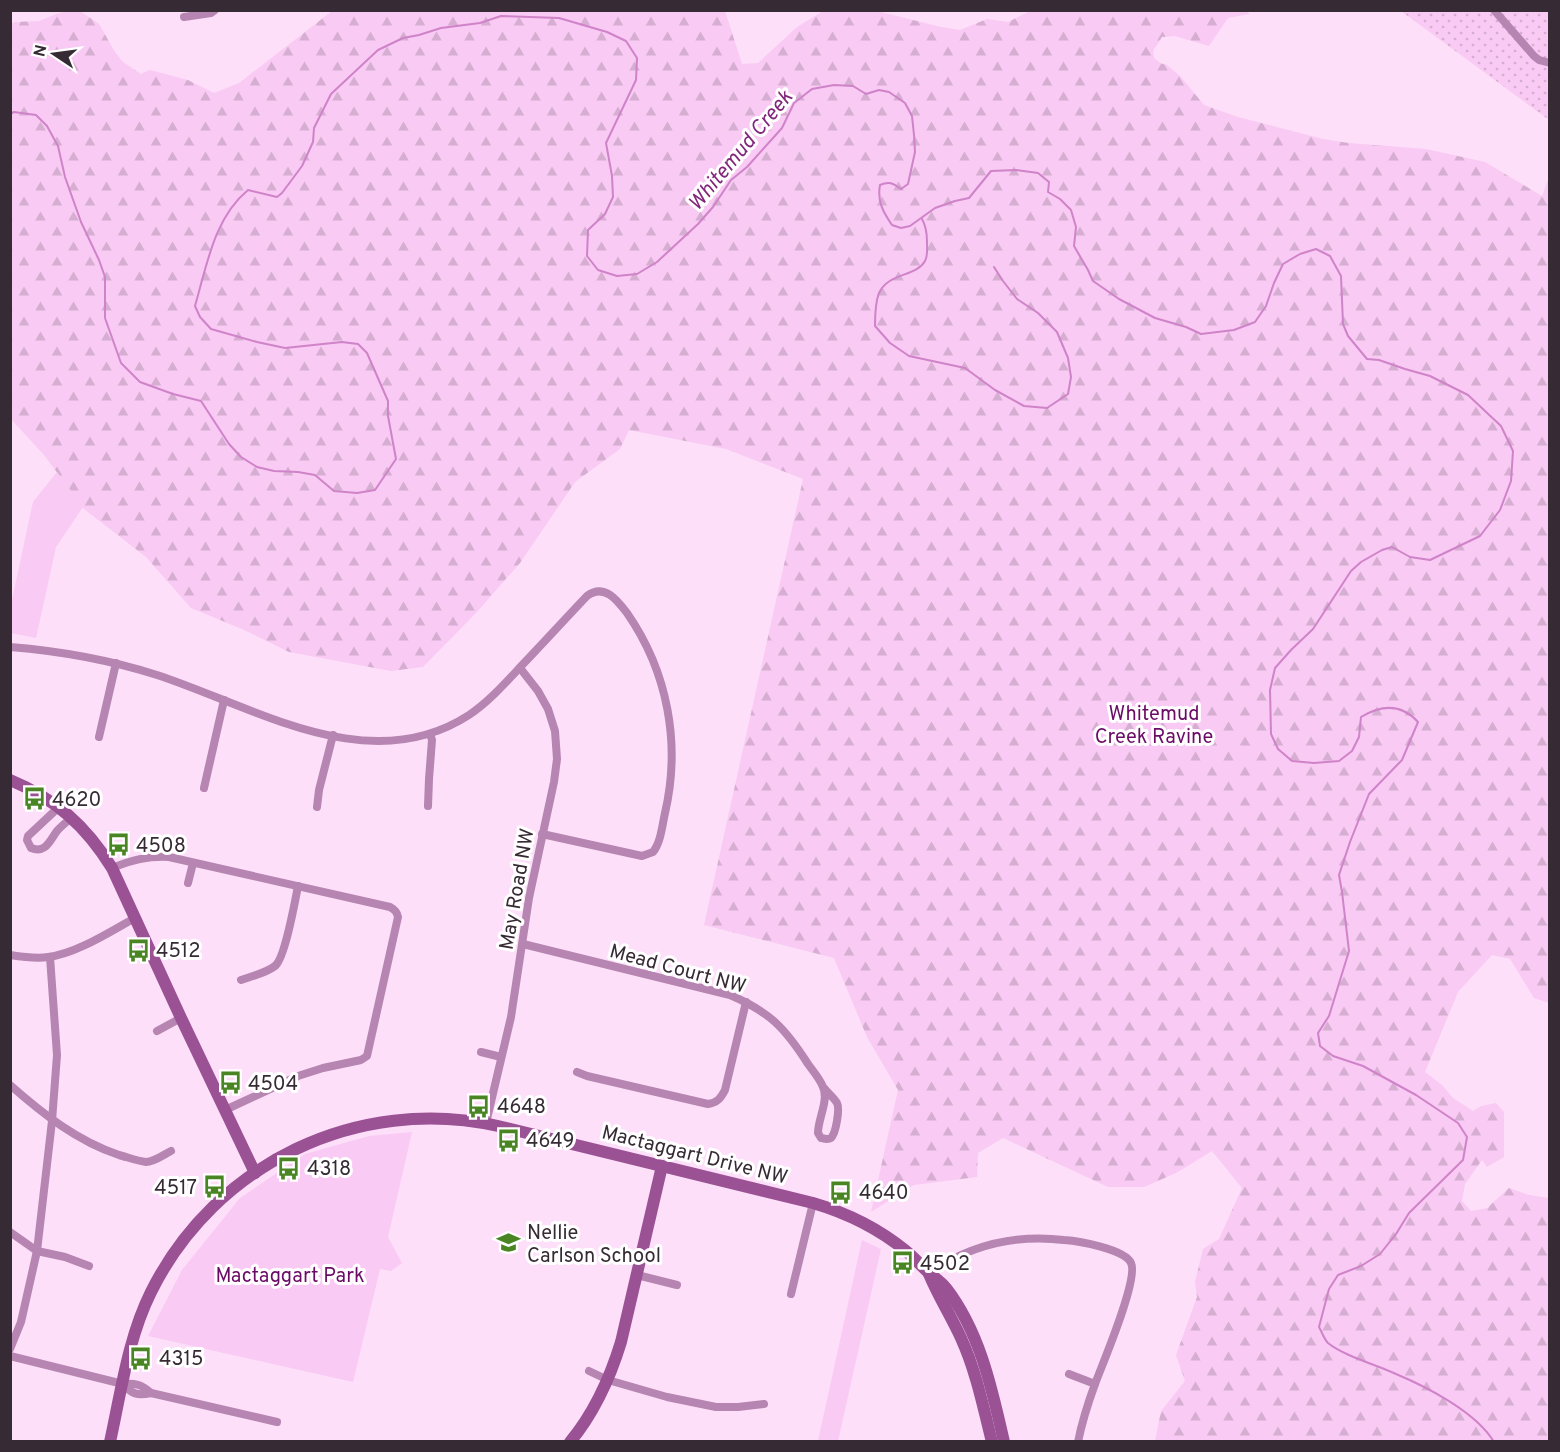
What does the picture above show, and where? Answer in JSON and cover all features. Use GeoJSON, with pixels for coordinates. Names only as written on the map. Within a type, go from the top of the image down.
{"type":"FeatureCollection","features":[{"type":"Feature","properties":{"kind":"street"},"geometry":{"type":"LineString","coordinates":[[184,17],[211,13],[215,10]]}},
{"type":"Feature","properties":{"kind":"street"},"geometry":{"type":"LineString","coordinates":[[1494,10],[1534,56],[1550,63]]}},
{"type":"Feature","properties":{"kind":"street"},"geometry":{"type":"LineString","coordinates":[[10,647],[59,652],[116,663],[176,681],[281,723],[356,740],[375,742],[402,740],[430,734],[451,726],[480,707],[590,594],[597,591],[607,592],[623,608],[645,642],[663,688],[670,724],[672,755],[670,788],[659,841],[653,852],[645,856],[638,856],[542,834]]}},
{"type":"Feature","properties":{"kind":"street"},"geometry":{"type":"LineString","coordinates":[[99,737],[116,663]]}},
{"type":"Feature","properties":{"kind":"street","name":"May Road NW"},"geometry":{"type":"LineString","coordinates":[[486,1123],[515,993],[529,898],[557,759],[556,738],[543,699],[520,668]]}},
{"type":"Feature","properties":{"kind":"street"},"geometry":{"type":"LineString","coordinates":[[204,788],[224,700]]}},
{"type":"Feature","properties":{"kind":"street"},"geometry":{"type":"LineString","coordinates":[[429,806],[432,740],[430,734]]}},
{"type":"Feature","properties":{"kind":"street"},"geometry":{"type":"LineString","coordinates":[[317,807],[333,735]]}},
{"type":"Feature","properties":{"kind":"street"},"geometry":{"type":"LineString","coordinates":[[10,780],[28,787],[72,817],[92,837],[112,868],[255,1173]]}},
{"type":"Feature","properties":{"kind":"street"},"geometry":{"type":"LineString","coordinates":[[59,807],[28,836],[27,840],[31,848],[41,850],[58,829],[72,817]]}},
{"type":"Feature","properties":{"kind":"street"},"geometry":{"type":"LineString","coordinates":[[112,868],[132,860],[169,857],[390,907],[397,914],[367,1056],[361,1060],[298,1076],[225,1110]]}},
{"type":"Feature","properties":{"kind":"street"},"geometry":{"type":"LineString","coordinates":[[188,883],[193,863]]}},
{"type":"Feature","properties":{"kind":"street"},"geometry":{"type":"LineString","coordinates":[[241,980],[278,965],[283,954],[298,886]]}},
{"type":"Feature","properties":{"kind":"street"},"geometry":{"type":"LineString","coordinates":[[10,955],[30,958],[50,957],[84,945],[135,918]]}},
{"type":"Feature","properties":{"kind":"street","name":"Mead Court NW"},"geometry":{"type":"LineString","coordinates":[[523,944],[730,995],[765,1013],[783,1028],[824,1088],[837,1102],[834,1131],[828,1139],[821,1138],[818,1133],[824,1102],[824,1088]]}},
{"type":"Feature","properties":{"kind":"street"},"geometry":{"type":"LineString","coordinates":[[10,1349],[21,1322],[37,1251],[52,1121],[57,1055],[50,957]]}},
{"type":"Feature","properties":{"kind":"street"},"geometry":{"type":"LineString","coordinates":[[577,1072],[708,1104],[715,1102],[725,1090],[746,1002]]}},
{"type":"Feature","properties":{"kind":"street"},"geometry":{"type":"LineString","coordinates":[[157,1031],[181,1018]]}},
{"type":"Feature","properties":{"kind":"street"},"geometry":{"type":"LineString","coordinates":[[481,1052],[501,1057]]}},
{"type":"Feature","properties":{"kind":"street"},"geometry":{"type":"LineString","coordinates":[[10,1085],[52,1121],[100,1149],[146,1162],[171,1150]]}},
{"type":"Feature","properties":{"kind":"street","name":"Mactaggart Drive NW"},"geometry":{"type":"LineString","coordinates":[[110,1442],[133,1340],[150,1294],[186,1236],[204,1216],[226,1195],[255,1173],[278,1158],[312,1141],[348,1129],[390,1121],[424,1119],[486,1123],[813,1203],[849,1216],[879,1231],[905,1250],[946,1287],[958,1307],[970,1329],[986,1371],[1004,1442]]}},
{"type":"Feature","properties":{"kind":"street"},"geometry":{"type":"LineString","coordinates":[[570,1442],[589,1417],[608,1380],[621,1342],[662,1166]]}},
{"type":"Feature","properties":{"kind":"street"},"geometry":{"type":"LineString","coordinates":[[791,1294],[813,1203]]}},
{"type":"Feature","properties":{"kind":"street"},"geometry":{"type":"LineString","coordinates":[[10,1232],[37,1251],[65,1257],[89,1266]]}},
{"type":"Feature","properties":{"kind":"street"},"geometry":{"type":"LineString","coordinates":[[929,1273],[963,1253],[1025,1239],[1068,1240],[1122,1254],[1131,1261],[1133,1268],[1125,1304],[1086,1410],[1078,1442]]}},
{"type":"Feature","properties":{"kind":"street","name":"Mactaggart Drive NW"},"geometry":{"type":"LineString","coordinates":[[929,1273],[967,1353],[992,1442]]}},
{"type":"Feature","properties":{"kind":"street"},"geometry":{"type":"LineString","coordinates":[[637,1275],[677,1285]]}},
{"type":"Feature","properties":{"kind":"street"},"geometry":{"type":"LineString","coordinates":[[10,1356],[123,1384],[131,1393],[138,1395],[151,1393],[277,1422]]}},
{"type":"Feature","properties":{"kind":"street"},"geometry":{"type":"LineString","coordinates":[[589,1371],[608,1380],[667,1397],[716,1407],[764,1404]]}},
{"type":"Feature","properties":{"kind":"street"},"geometry":{"type":"LineString","coordinates":[[1069,1374],[1095,1384]]}},
{"type":"Feature","properties":{"kind":"green space","name":"Whitemud Creek Ravine"},"geometry":{"type":"Polygon","coordinates":[[[867,10],[960,30],[987,19],[1008,22],[1030,11],[1246,11],[1250,14],[1228,18],[1209,46],[1175,36],[1162,37],[1153,51],[1154,58],[1181,77],[1204,105],[1238,117],[1323,139],[1426,149],[1485,162],[1542,196],[1549,177],[1549,1003],[1534,998],[1510,959],[1492,955],[1458,992],[1425,1072],[1442,1085],[1453,1098],[1473,1111],[1481,1106],[1496,1103],[1504,1112],[1504,1157],[1487,1167],[1482,1160],[1465,1184],[1462,1201],[1471,1211],[1487,1208],[1509,1188],[1529,1195],[1549,1198],[1549,1441],[1155,1441],[1161,1411],[1185,1381],[1176,1355],[1197,1297],[1195,1282],[1203,1249],[1219,1239],[1242,1188],[1212,1151],[1176,1173],[1144,1187],[1108,1187],[1003,1138],[978,1153],[977,1177],[914,1185],[871,1212],[898,1090],[867,1037],[834,958],[704,925],[803,479],[726,449],[629,430],[620,449],[575,482],[520,563],[476,613],[423,667],[391,671],[289,652],[191,608],[146,557],[84,509],[44,455],[11,419],[10,24],[39,21],[59,13],[80,11],[99,24],[123,62],[141,74],[150,70],[188,80],[214,93],[239,83],[332,11],[725,11],[742,64],[758,63],[797,27],[823,11],[867,10]]]}},
{"type":"Feature","properties":{"kind":"green space"},"geometry":{"type":"Polygon","coordinates":[[[1401,11],[1549,11],[1549,120],[1401,11]]]}},
{"type":"Feature","properties":{"kind":"green space"},"geometry":{"type":"Polygon","coordinates":[[[57,472],[83,507],[56,547],[36,638],[11,633],[11,604],[33,502],[57,472]]]}},
{"type":"Feature","properties":{"kind":"green space","name":"Mactaggart Park"},"geometry":{"type":"Polygon","coordinates":[[[412,1132],[388,1237],[402,1263],[391,1271],[380,1269],[353,1382],[148,1336],[182,1270],[240,1198],[305,1154],[369,1136],[412,1132]]]}},
{"type":"Feature","properties":{"kind":"green space"},"geometry":{"type":"Polygon","coordinates":[[[862,1240],[881,1249],[838,1441],[818,1441],[862,1240]]]}},
{"type":"Feature","properties":{"kind":"waterway","name":"Whitemud Creek"},"geometry":{"type":"LineString","coordinates":[[10,114],[14,112],[36,115],[47,126],[58,146],[65,177],[81,222],[105,277],[105,318],[121,363],[140,382],[201,401],[229,444],[241,457],[257,467],[315,475],[334,491],[357,493],[375,490],[396,459],[388,416],[388,401],[367,353],[358,344],[342,342],[285,348],[257,342],[211,329],[200,317],[195,306],[213,243],[219,228],[236,201],[248,190],[277,197],[282,193],[302,166],[313,142],[314,128],[331,94],[378,50],[403,38],[441,28],[480,23],[501,16],[559,18],[607,32],[626,41],[637,58],[636,80],[606,143],[613,197],[605,214],[588,230],[587,256],[598,270],[617,276],[637,274],[657,262],[698,224],[713,207],[731,180],[747,167],[782,128],[794,103],[812,89],[834,85],[853,86],[866,94],[879,90],[889,92],[905,103],[912,116],[915,152],[908,184],[901,189],[891,183],[880,185],[879,196],[892,225],[901,228],[910,226],[935,208],[969,198],[991,171],[1016,170],[1038,173],[1049,182],[1048,192],[1060,199],[1071,210],[1076,227],[1074,246],[1093,281],[1119,299],[1155,318],[1201,334],[1234,330],[1255,322],[1266,306],[1283,264],[1300,254],[1316,249],[1330,256],[1341,276],[1343,324],[1348,336],[1367,359],[1379,360],[1430,376],[1468,395],[1501,426],[1513,451],[1511,481],[1500,510],[1480,536],[1430,560],[1410,557],[1392,547],[1361,562],[1351,571],[1313,629],[1275,668],[1270,690],[1271,734],[1278,749],[1292,761],[1314,763],[1339,761],[1352,751],[1359,737],[1361,717],[1376,710],[1398,709],[1418,722],[1402,760],[1369,794],[1339,875],[1349,951],[1329,1016],[1318,1033],[1320,1046],[1333,1056],[1363,1066],[1416,1095],[1458,1123],[1467,1137],[1463,1160],[1409,1213],[1380,1254],[1361,1266],[1338,1275],[1329,1289],[1319,1327],[1327,1341],[1335,1348],[1408,1379],[1450,1402],[1475,1421],[1494,1442]]}},
{"type":"Feature","properties":{"kind":"waterway"},"geometry":{"type":"LineString","coordinates":[[922,219],[927,236],[926,259],[915,270],[883,286],[877,301],[875,326],[890,343],[909,356],[965,368],[995,390],[1024,406],[1047,408],[1068,394],[1071,377],[1068,358],[1057,332],[1038,313],[1017,299],[994,267]]}},
{"type":"Feature","properties":{"kind":"place","name":"4620"},"geometry":{"type":"Point","coordinates":[34,799]}},
{"type":"Feature","properties":{"kind":"place","name":"4508"},"geometry":{"type":"Point","coordinates":[118,845]}},
{"type":"Feature","properties":{"kind":"place","name":"4512"},"geometry":{"type":"Point","coordinates":[138,950]}},
{"type":"Feature","properties":{"kind":"place","name":"4504"},"geometry":{"type":"Point","coordinates":[230,1083]}},
{"type":"Feature","properties":{"kind":"place","name":"4648"},"geometry":{"type":"Point","coordinates":[479,1106]}},
{"type":"Feature","properties":{"kind":"place","name":"4649"},"geometry":{"type":"Point","coordinates":[508,1140]}},
{"type":"Feature","properties":{"kind":"place","name":"4318"},"geometry":{"type":"Point","coordinates":[289,1168]}},
{"type":"Feature","properties":{"kind":"place","name":"4517"},"geometry":{"type":"Point","coordinates":[215,1187]}},
{"type":"Feature","properties":{"kind":"place","name":"4640"},"geometry":{"type":"Point","coordinates":[841,1192]}},
{"type":"Feature","properties":{"kind":"place","name":"Nellie Carlson School"},"geometry":{"type":"Point","coordinates":[509,1243]}},
{"type":"Feature","properties":{"kind":"place","name":"4502"},"geometry":{"type":"Point","coordinates":[902,1263]}},
{"type":"Feature","properties":{"kind":"place","name":"4315"},"geometry":{"type":"Point","coordinates":[141,1358]}}]}
